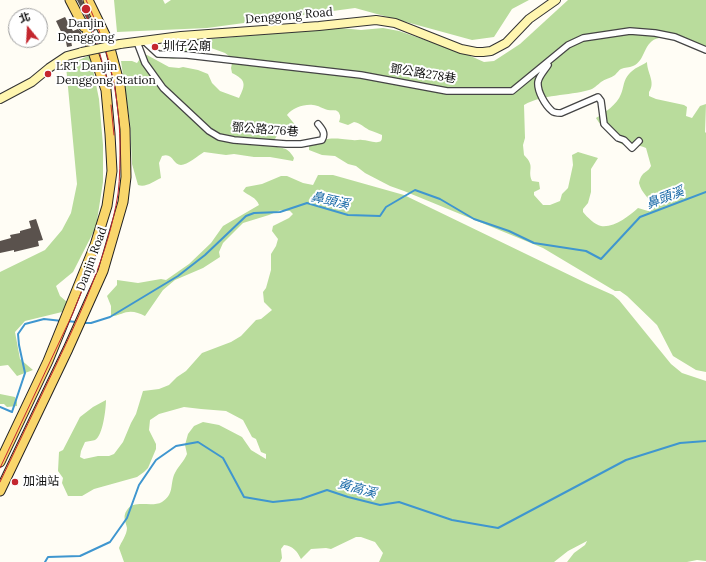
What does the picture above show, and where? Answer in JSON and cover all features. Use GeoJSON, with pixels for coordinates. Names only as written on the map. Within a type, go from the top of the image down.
{"type":"FeatureCollection","features":[{"type":"Feature","properties":{"kind":"main road","name":"Danjin Road"},"geometry":{"type":"LineString","coordinates":[[0,462],[48,361],[95,246],[107,206],[112,171],[106,90],[92,44],[70,0]]}},
{"type":"Feature","properties":{"kind":"main road","name":"Danjin Road"},"geometry":{"type":"LineString","coordinates":[[0,491],[103,270],[123,202],[126,177],[125,129],[120,86],[108,41],[88,0]]}},
{"type":"Feature","properties":{"kind":"street","name":"Denggong Road"},"geometry":{"type":"LineString","coordinates":[[0,99],[32,82],[67,56],[120,44],[181,36],[318,26],[376,20],[395,23],[461,49],[476,52],[491,51],[506,43],[529,19],[556,0]]}},
{"type":"Feature","properties":{"kind":"street","name":"鄧公路278巷"},"geometry":{"type":"LineString","coordinates":[[141,42],[158,54],[187,54],[361,75],[447,92],[512,91],[568,45],[583,38],[630,30],[675,37],[706,50]]}},
{"type":"Feature","properties":{"kind":"street","name":"鄧公路276巷"},"geometry":{"type":"LineString","coordinates":[[141,42],[145,63],[164,88],[209,131],[219,137],[234,140],[300,144],[322,140],[324,136],[323,130],[318,124]]}},
{"type":"Feature","properties":{"kind":"street"},"geometry":{"type":"LineString","coordinates":[[556,56],[542,74],[538,82],[544,100],[552,111],[561,113],[598,98],[601,101],[604,124],[618,138],[624,140],[632,148],[639,141]]}},
{"type":"Feature","properties":{"kind":"green space"},"geometry":{"type":"Polygon","coordinates":[[[114,0],[163,0],[165,4],[171,0],[529,0],[512,9],[494,37],[472,40],[355,8],[207,28],[117,32],[114,0]]]}},
{"type":"Feature","properties":{"kind":"green space"},"geometry":{"type":"Polygon","coordinates":[[[568,0],[706,0],[706,49],[689,43],[659,38],[650,43],[640,60],[632,67],[621,69],[615,75],[592,89],[531,101],[524,105],[525,138],[523,145],[524,155],[530,162],[530,174],[532,181],[539,182],[540,189],[534,192],[534,195],[543,205],[550,205],[560,201],[562,194],[568,188],[573,165],[572,155],[578,152],[598,158],[591,169],[591,192],[588,203],[583,209],[583,212],[596,224],[601,226],[611,225],[626,218],[638,208],[648,211],[654,209],[639,183],[643,174],[651,166],[646,148],[621,144],[601,125],[596,118],[617,102],[629,74],[647,62],[652,85],[649,96],[684,105],[687,107],[686,116],[692,118],[700,106],[706,104],[706,372],[696,370],[673,356],[657,325],[620,291],[615,291],[543,248],[390,186],[365,173],[356,166],[348,164],[335,156],[322,155],[309,150],[309,144],[327,139],[381,141],[382,135],[369,130],[358,123],[354,122],[348,125],[339,122],[340,115],[334,110],[328,110],[310,105],[295,108],[287,115],[297,127],[297,131],[290,131],[284,128],[281,129],[272,144],[289,151],[294,158],[293,161],[270,157],[254,157],[234,154],[226,155],[204,152],[190,162],[181,165],[166,155],[162,156],[159,163],[161,178],[144,186],[138,185],[132,164],[130,123],[121,61],[132,61],[137,63],[142,56],[147,55],[169,67],[183,67],[198,70],[208,74],[212,83],[220,91],[239,98],[244,86],[242,80],[232,73],[231,68],[233,59],[225,53],[200,44],[181,56],[172,59],[162,53],[162,43],[341,28],[361,30],[383,28],[399,31],[466,54],[484,62],[494,61],[520,44],[568,0]]]}},
{"type":"Feature","properties":{"kind":"green space"},"geometry":{"type":"Polygon","coordinates":[[[90,55],[99,99],[103,145],[103,182],[96,227],[73,272],[56,286],[60,296],[67,302],[62,312],[25,321],[15,332],[20,359],[33,370],[17,376],[8,365],[0,366],[0,272],[45,250],[62,230],[71,213],[77,184],[66,66],[90,55]]]}},
{"type":"Feature","properties":{"kind":"green space"},"geometry":{"type":"Polygon","coordinates":[[[318,175],[333,175],[404,195],[613,295],[619,300],[671,364],[682,373],[706,381],[706,561],[567,562],[574,553],[585,545],[587,541],[568,551],[554,562],[379,562],[383,553],[375,542],[361,537],[356,537],[331,549],[311,549],[301,559],[294,549],[290,546],[284,545],[281,549],[282,558],[280,562],[124,562],[119,548],[127,531],[125,517],[127,510],[134,505],[158,504],[166,499],[171,490],[174,475],[187,454],[185,445],[188,434],[194,426],[203,422],[219,425],[242,437],[251,450],[266,459],[266,454],[261,452],[256,439],[252,437],[243,420],[226,411],[184,407],[159,414],[150,420],[149,430],[156,444],[156,449],[148,468],[137,477],[94,489],[82,496],[68,496],[62,483],[63,478],[58,471],[59,452],[63,450],[80,417],[93,407],[106,400],[104,422],[100,433],[95,440],[85,442],[80,457],[84,459],[114,454],[123,442],[136,414],[143,391],[159,389],[169,385],[186,371],[202,353],[231,342],[241,336],[256,320],[261,319],[272,310],[264,302],[263,292],[266,288],[271,270],[271,254],[278,239],[272,231],[273,226],[289,218],[293,214],[290,211],[281,210],[243,223],[223,243],[219,252],[220,257],[203,268],[175,280],[163,290],[145,316],[130,312],[111,316],[111,306],[107,296],[117,285],[117,280],[138,283],[161,279],[166,280],[189,264],[211,243],[223,226],[259,205],[254,198],[243,191],[246,187],[262,184],[281,176],[287,176],[303,183],[313,185],[318,175]]]}},
{"type":"Feature","properties":{"kind":"green space"},"geometry":{"type":"Polygon","coordinates":[[[0,394],[15,397],[17,406],[7,407],[4,404],[0,404],[0,394]]]}},
{"type":"Feature","properties":{"kind":"building"},"geometry":{"type":"Polygon","coordinates":[[[77,0],[82,0],[96,30],[93,32],[90,29],[77,0]]]}},
{"type":"Feature","properties":{"kind":"building"},"geometry":{"type":"Polygon","coordinates":[[[65,17],[73,31],[78,29],[81,32],[81,36],[71,41],[72,46],[67,47],[56,21],[65,17]]]}},
{"type":"Feature","properties":{"kind":"building"},"geometry":{"type":"Polygon","coordinates":[[[36,219],[43,240],[38,241],[39,246],[14,252],[14,250],[0,253],[0,241],[11,238],[10,235],[20,233],[20,231],[31,228],[29,221],[36,219]]]}},
{"type":"Feature","properties":{"kind":"waterway","name":"鼻頭溪"},"geometry":{"type":"LineString","coordinates":[[83,323],[91,323],[110,317],[178,276],[205,255],[246,216],[254,213],[280,212],[307,203],[348,215],[380,216],[386,207],[415,190],[440,199],[474,219],[509,231],[534,243],[586,251],[601,259],[640,217],[706,192]]}},
{"type":"Feature","properties":{"kind":"waterway","name":"鼻頭溪"},"geometry":{"type":"LineString","coordinates":[[0,407],[12,412],[25,373],[18,334],[25,324],[44,319],[62,321]]}},
{"type":"Feature","properties":{"kind":"waterway","name":"鼻頭溪"},"geometry":{"type":"LineString","coordinates":[[67,321],[76,322]]}},
{"type":"Feature","properties":{"kind":"waterway","name":"黃高溪"},"geometry":{"type":"LineString","coordinates":[[45,562],[48,557],[80,556],[110,542],[127,518],[139,485],[156,460],[176,446],[198,442],[223,458],[244,497],[273,502],[301,499],[327,490],[380,505],[399,502],[452,520],[498,528],[626,460],[680,443],[706,441]]}},
{"type":"Feature","properties":{"kind":"tram line"},"geometry":{"type":"LineString","coordinates":[[0,482],[75,324],[93,282],[114,217],[120,175],[119,124],[115,88],[106,52],[94,17],[86,0]]}},
{"type":"Feature","properties":{"kind":"tram line"},"geometry":{"type":"LineString","coordinates":[[84,9],[96,40],[108,83]]}},
{"type":"Feature","properties":{"kind":"tram line"},"geometry":{"type":"LineString","coordinates":[[111,105],[114,135]]}},
{"type":"Feature","properties":{"kind":"tram line"},"geometry":{"type":"LineString","coordinates":[[0,468],[73,313],[97,253]]}},
{"type":"Feature","properties":{"kind":"place","name":"Danjin Denggong"},"geometry":{"type":"Point","coordinates":[86,9]}},
{"type":"Feature","properties":{"kind":"place","name":"圳仔公廟"},"geometry":{"type":"Point","coordinates":[155,47]}},
{"type":"Feature","properties":{"kind":"place","name":"LRT Danjin Denggong Station"},"geometry":{"type":"Point","coordinates":[48,74]}},
{"type":"Feature","properties":{"kind":"place","name":"加油站"},"geometry":{"type":"Point","coordinates":[15,482]}}]}
